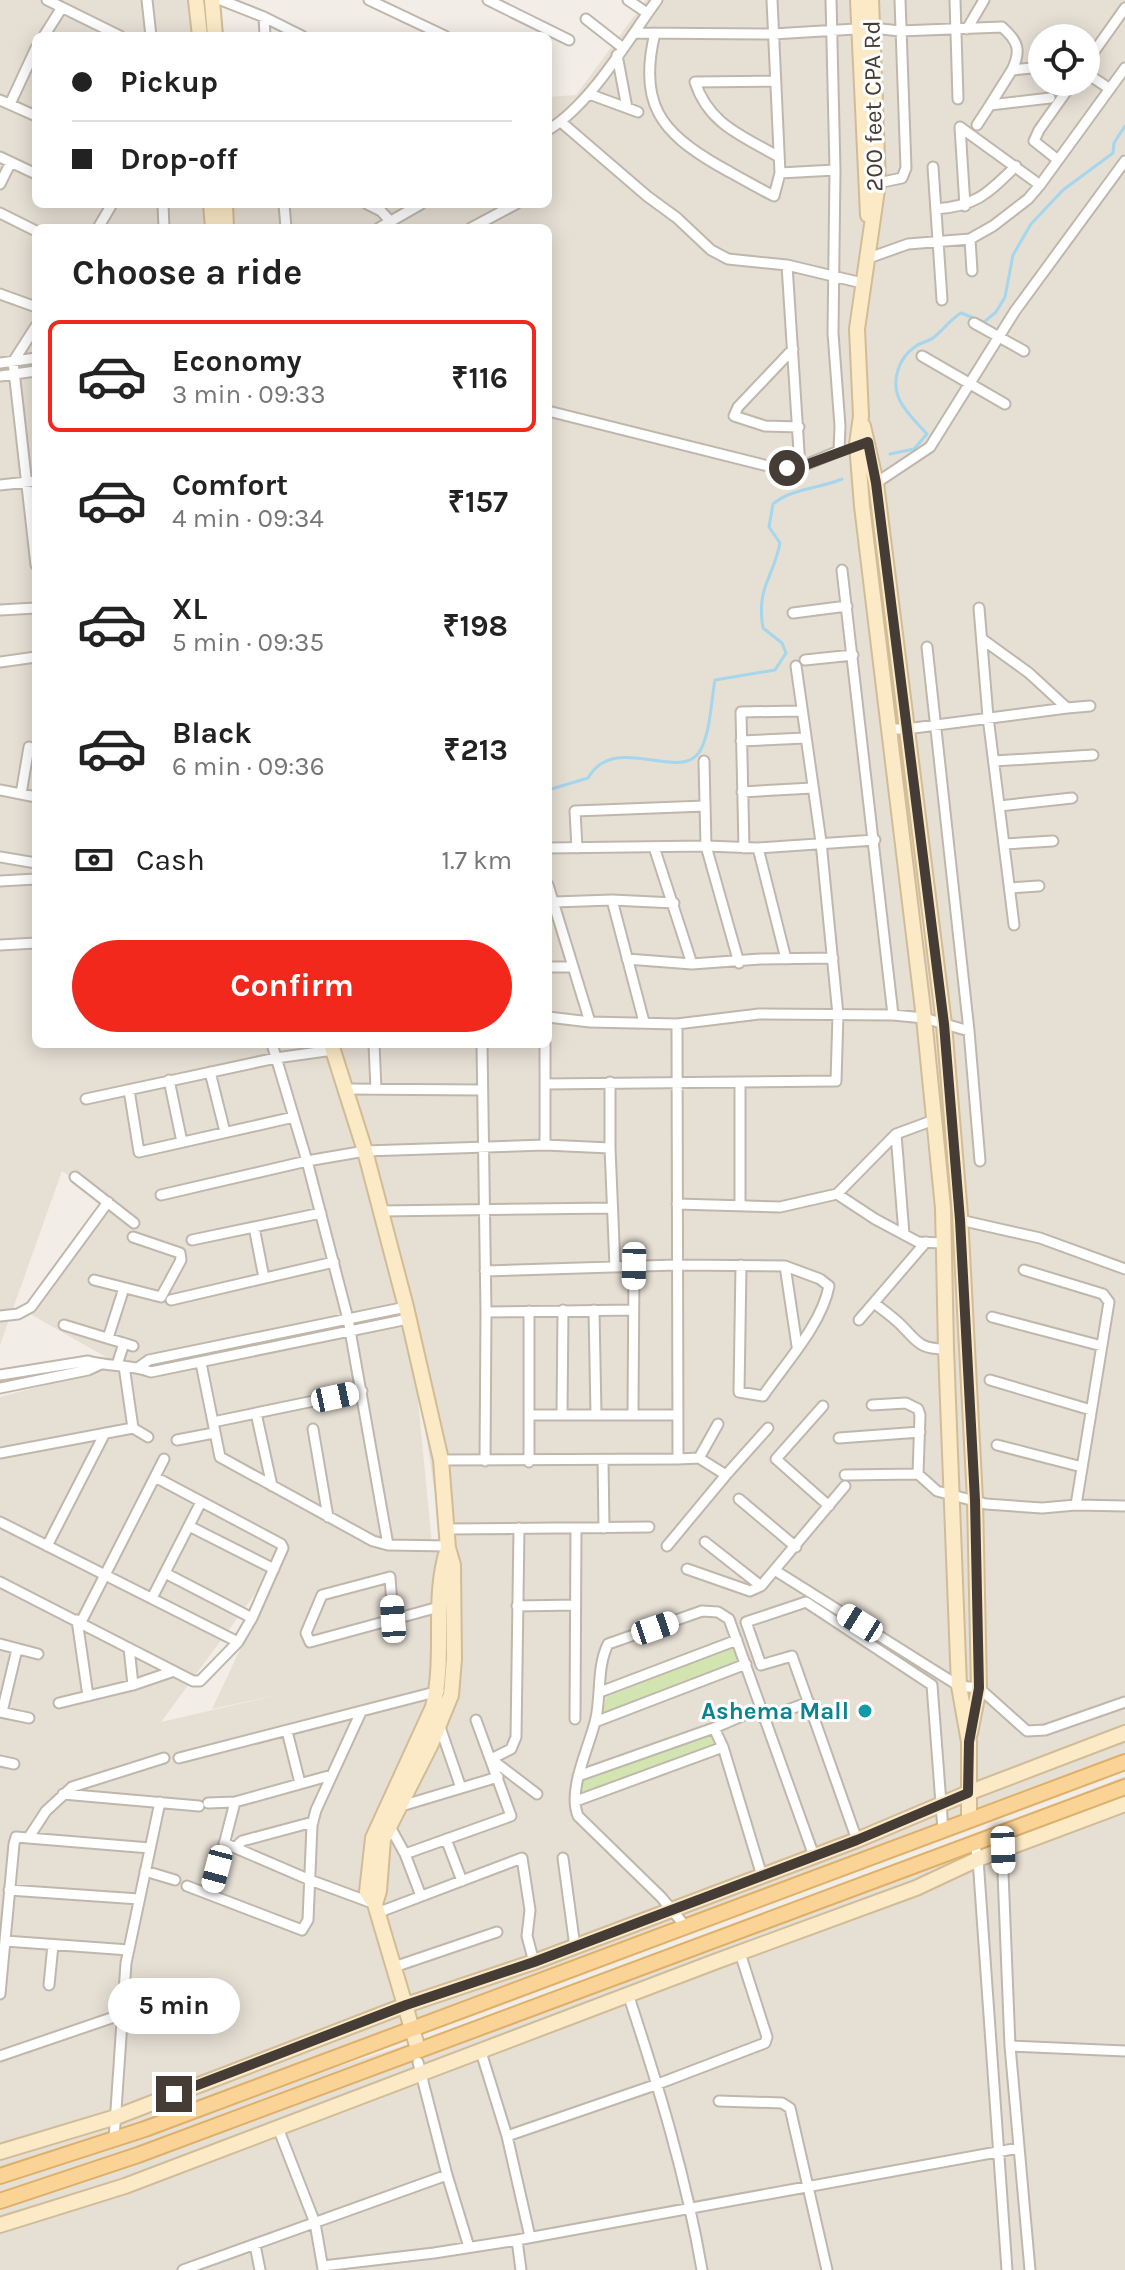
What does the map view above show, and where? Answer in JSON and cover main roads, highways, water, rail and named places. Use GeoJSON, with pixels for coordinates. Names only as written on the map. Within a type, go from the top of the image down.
{"type":"FeatureCollection","features":[{"type":"Feature","properties":{"kind":"main road"},"geometry":{"type":"LineString","coordinates":[[0,2176],[114,2139],[1125,1762]]}},
{"type":"Feature","properties":{"kind":"main road"},"geometry":{"type":"LineString","coordinates":[[0,2201],[255,2111],[419,2062],[997,1833],[1125,1787]]}},
{"type":"Feature","properties":{"kind":"waterway"},"geometry":{"type":"LineString","coordinates":[[890,454],[914,449],[927,434],[898,397],[896,380],[905,356],[933,338],[961,313],[984,322],[996,312],[1005,297],[1013,255],[1031,224],[1063,190],[1113,153],[1114,143],[1125,126]]}},
{"type":"Feature","properties":{"kind":"waterway"},"geometry":{"type":"LineString","coordinates":[[552,789],[588,778],[600,764],[615,758],[666,762],[693,758],[702,747],[707,731],[715,680],[775,670],[786,653],[782,643],[763,628],[761,614],[763,593],[780,543],[769,527],[773,504],[797,492],[842,479]]}},
{"type":"Feature","properties":{"kind":"place","name":"Ashema Mall"},"geometry":{"type":"Point","coordinates":[865,1711]}}]}
